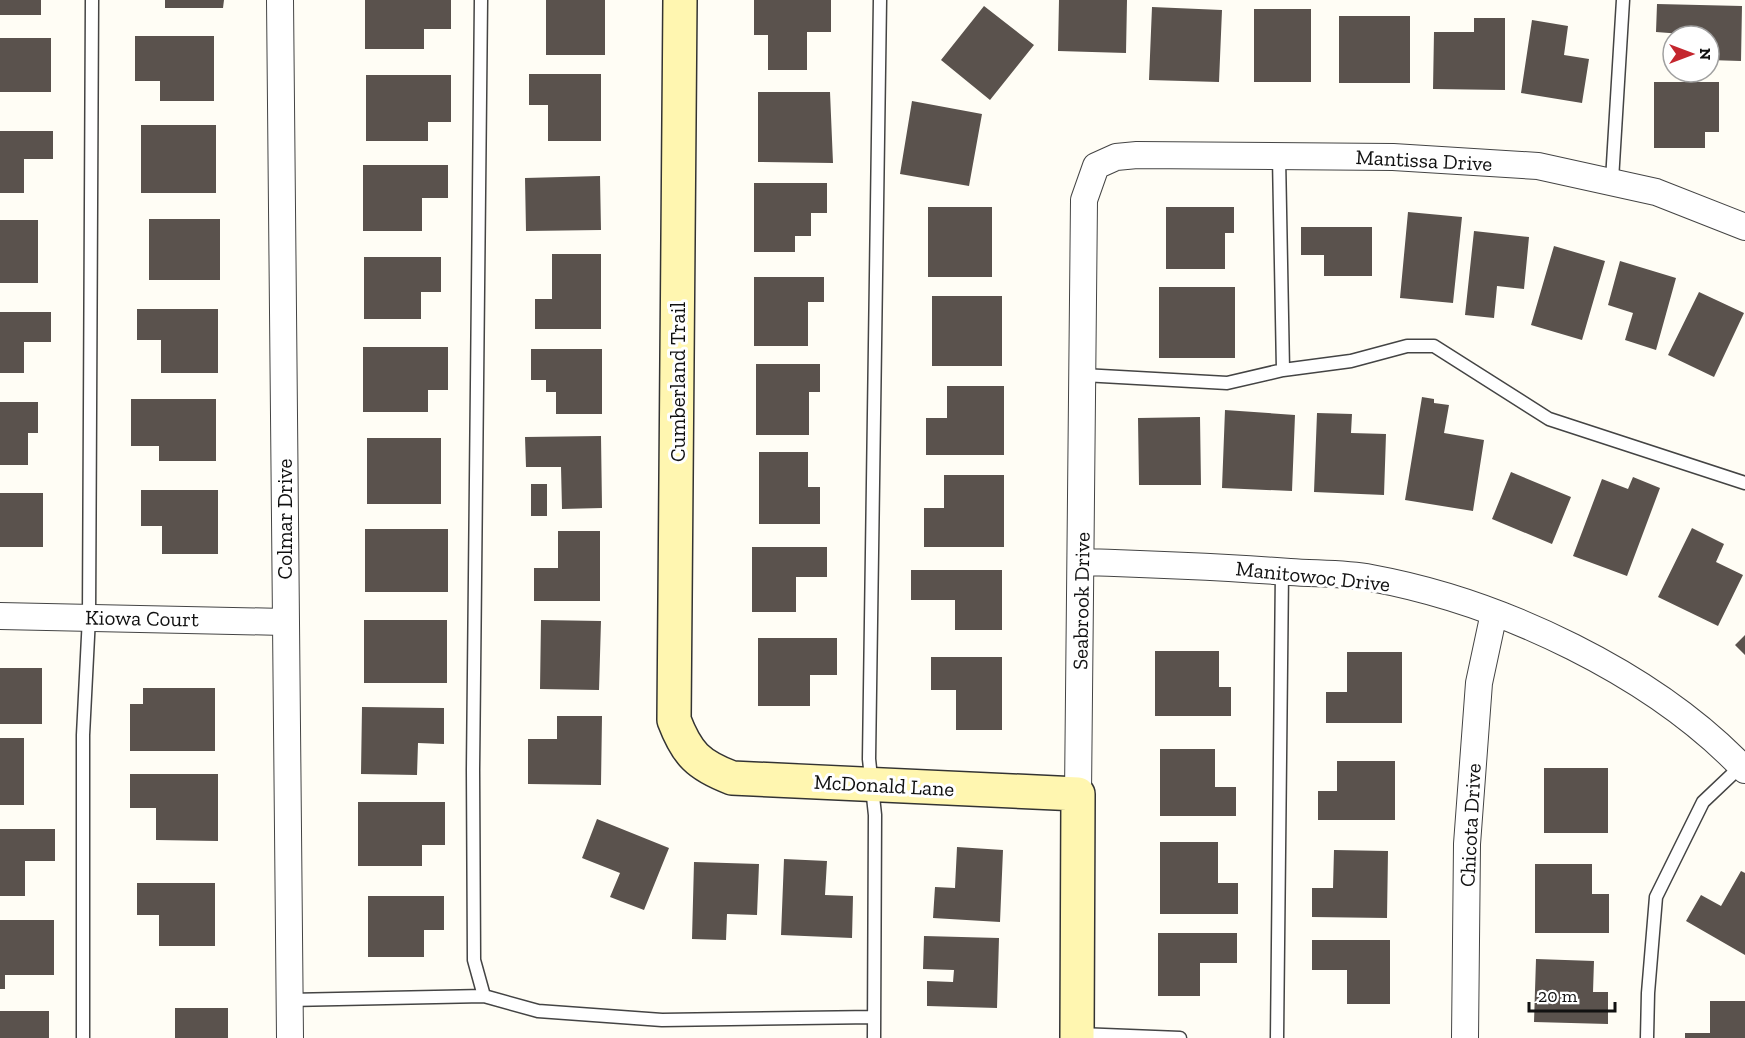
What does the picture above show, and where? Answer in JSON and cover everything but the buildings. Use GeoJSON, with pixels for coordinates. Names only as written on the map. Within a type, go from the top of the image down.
{"type":"FeatureCollection","features":[{"type":"Feature","properties":{"kind":"street","name":"Colmar Drive"},"geometry":{"type":"LineString","coordinates":[[280,0],[284,622],[290,1038]]}},
{"type":"Feature","properties":{"kind":"street","name":"Cumberland Trail"},"geometry":{"type":"LineString","coordinates":[[680,0],[674,720],[683,742],[695,759]]}},
{"type":"Feature","properties":{"kind":"street","name":"Mantissa Drive"},"geometry":{"type":"LineString","coordinates":[[1096,166],[1116,157],[1137,155],[1392,157],[1538,166],[1612,180],[1656,192],[1745,227]]}},
{"type":"Feature","properties":{"kind":"street","name":"Seabrook Drive"},"geometry":{"type":"LineString","coordinates":[[1077,1036],[1084,200],[1096,166]]}},
{"type":"Feature","properties":{"kind":"street","name":"Manitowoc Drive"},"geometry":{"type":"LineString","coordinates":[[1082,562],[1282,571],[1370,578],[1494,613],[1580,651],[1643,687],[1688,718],[1743,768]]}},
{"type":"Feature","properties":{"kind":"street","name":"Chicota Drive"},"geometry":{"type":"LineString","coordinates":[[1465,1038],[1467,844],[1479,683],[1494,613]]}},
{"type":"Feature","properties":{"kind":"street","name":"Kiowa Court"},"geometry":{"type":"LineString","coordinates":[[0,616],[284,622]]}},
{"type":"Feature","properties":{"kind":"street","name":"McDonald Lane"},"geometry":{"type":"LineString","coordinates":[[695,759],[711,770],[732,778],[1078,794]]}},
{"type":"Feature","properties":{"kind":"lane"},"geometry":{"type":"LineString","coordinates":[[83,1038],[85,924],[83,735],[89,617],[93,0]]}},
{"type":"Feature","properties":{"kind":"lane"},"geometry":{"type":"LineString","coordinates":[[481,0],[473,782],[474,960],[484,996]]}},
{"type":"Feature","properties":{"kind":"lane"},"geometry":{"type":"LineString","coordinates":[[874,1038],[875,815],[869,759],[880,0]]}},
{"type":"Feature","properties":{"kind":"lane"},"geometry":{"type":"LineString","coordinates":[[1612,180],[1623,0]]}},
{"type":"Feature","properties":{"kind":"lane"},"geometry":{"type":"LineString","coordinates":[[1279,157],[1283,370]]}},
{"type":"Feature","properties":{"kind":"lane"},"geometry":{"type":"LineString","coordinates":[[1083,375],[1227,383],[1283,370],[1351,361],[1407,346],[1434,346],[1549,419],[1745,483]]}},
{"type":"Feature","properties":{"kind":"lane"},"geometry":{"type":"LineString","coordinates":[[1277,1038],[1282,571]]}},
{"type":"Feature","properties":{"kind":"lane"},"geometry":{"type":"LineString","coordinates":[[1647,1038],[1648,993],[1656,897],[1703,802],[1743,768]]}},
{"type":"Feature","properties":{"kind":"lane"},"geometry":{"type":"LineString","coordinates":[[289,1000],[484,996],[538,1011],[662,1020],[874,1017]]}},
{"type":"Feature","properties":{"kind":"lane"},"geometry":{"type":"LineString","coordinates":[[1077,1036],[1180,1038]]}}]}
